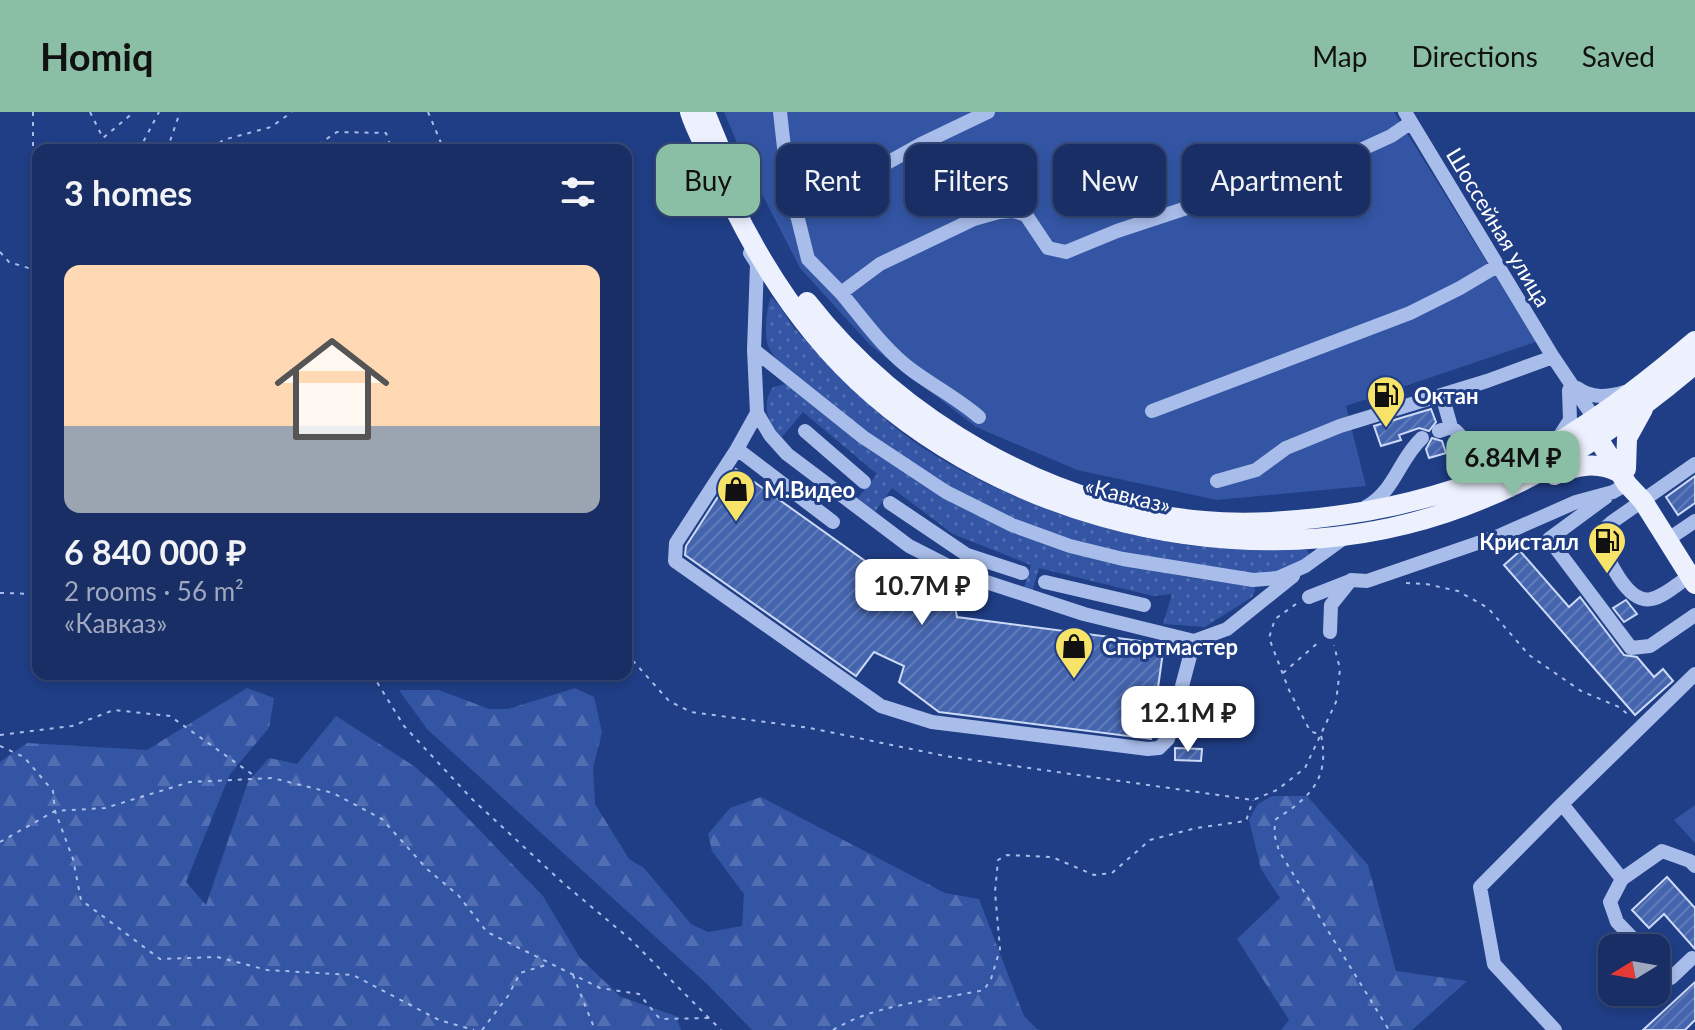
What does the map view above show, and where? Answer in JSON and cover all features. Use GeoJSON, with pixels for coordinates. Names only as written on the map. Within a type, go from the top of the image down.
{"type":"FeatureCollection","features":[{"type":"Feature","properties":{"kind":"main road","name":"«Кавказ»"},"geometry":{"type":"LineString","coordinates":[[696,116],[762,239],[789,280],[822,322],[858,360],[893,391],[970,445],[1012,467],[1057,485],[1154,513],[1204,521],[1258,522],[1356,513],[1440,494],[1503,471],[1553,444],[1596,428]]}},
{"type":"Feature","properties":{"kind":"main road","name":"«Кавказ»"},"geometry":{"type":"LineString","coordinates":[[696,116],[738,220],[782,290],[814,335],[884,403],[964,459],[1054,500],[1153,529],[1205,537],[1300,539],[1397,526],[1442,514],[1537,475],[1642,395],[1695,364]]}},
{"type":"Feature","properties":{"kind":"main road","name":"«Кавказ»"},"geometry":{"type":"LineString","coordinates":[[1642,395],[1695,341]]}},
{"type":"Feature","properties":{"kind":"main road"},"geometry":{"type":"LineString","coordinates":[[1692,580],[1628,485],[1596,428],[1663,380],[1695,352]]}},
{"type":"Feature","properties":{"kind":"main road"},"geometry":{"type":"LineString","coordinates":[[1628,485],[1627,438],[1642,395]]}},
{"type":"Feature","properties":{"kind":"main road"},"geometry":{"type":"LineString","coordinates":[[1397,526],[1413,528],[1457,517],[1567,469],[1583,465],[1609,467],[1628,485]]}},
{"type":"Feature","properties":{"kind":"street"},"geometry":{"type":"LineString","coordinates":[[780,112],[784,144]]}},
{"type":"Feature","properties":{"kind":"street"},"geometry":{"type":"LineString","coordinates":[[889,162],[988,112]]}},
{"type":"Feature","properties":{"kind":"street"},"geometry":{"type":"LineString","coordinates":[[696,116],[699,147],[715,187],[757,264],[754,350],[757,413],[770,435],[787,454],[909,546],[968,576],[1084,614],[1194,641],[1227,629],[1350,534]]}},
{"type":"Feature","properties":{"kind":"street"},"geometry":{"type":"LineString","coordinates":[[841,293],[880,264],[974,219],[1014,211],[1026,215],[1048,248],[1066,252],[1117,231],[1356,152],[1391,136],[1408,117]]}},
{"type":"Feature","properties":{"kind":"street","name":"Шоссейная улица"},"geometry":{"type":"LineString","coordinates":[[1408,117],[1555,360],[1560,374],[1596,428]]}},
{"type":"Feature","properties":{"kind":"street"},"geometry":{"type":"LineString","coordinates":[[797,216],[808,259],[873,332],[911,370],[955,397],[979,417]]}},
{"type":"Feature","properties":{"kind":"street"},"geometry":{"type":"LineString","coordinates":[[1152,411],[1410,313],[1497,266]]}},
{"type":"Feature","properties":{"kind":"street"},"geometry":{"type":"LineString","coordinates":[[754,350],[863,437],[946,492],[1012,525],[1070,546],[1205,574],[1253,580],[1278,578],[1305,566]]}},
{"type":"Feature","properties":{"kind":"street"},"geometry":{"type":"LineString","coordinates":[[1217,481],[1256,470],[1286,448],[1312,436],[1555,360]]}},
{"type":"Feature","properties":{"kind":"street"},"geometry":{"type":"LineString","coordinates":[[1553,444],[1570,420],[1572,388],[1593,396],[1642,395]]}},
{"type":"Feature","properties":{"kind":"street"},"geometry":{"type":"LineString","coordinates":[[1442,395],[1445,429],[1461,434],[1481,461],[1503,471]]}},
{"type":"Feature","properties":{"kind":"street"},"geometry":{"type":"LineString","coordinates":[[757,413],[676,543],[675,561],[881,706],[932,722],[1159,748],[1168,739],[1194,641]]}},
{"type":"Feature","properties":{"kind":"street"},"geometry":{"type":"LineString","coordinates":[[805,431],[864,482]]}},
{"type":"Feature","properties":{"kind":"street"},"geometry":{"type":"LineString","coordinates":[[1356,513],[1377,501],[1387,490],[1409,449],[1422,438]]}},
{"type":"Feature","properties":{"kind":"street"},"geometry":{"type":"LineString","coordinates":[[737,449],[833,522]]}},
{"type":"Feature","properties":{"kind":"street"},"geometry":{"type":"LineString","coordinates":[[819,479],[836,457]]}},
{"type":"Feature","properties":{"kind":"street"},"geometry":{"type":"LineString","coordinates":[[1309,597],[1351,580],[1377,578],[1501,535],[1576,502],[1695,464]]}},
{"type":"Feature","properties":{"kind":"street"},"geometry":{"type":"LineString","coordinates":[[1628,485],[1601,538],[1603,548],[1630,593],[1638,599],[1648,600],[1692,580]]}},
{"type":"Feature","properties":{"kind":"street"},"geometry":{"type":"LineString","coordinates":[[1628,485],[1549,539],[1631,648],[1650,646],[1695,615]]}},
{"type":"Feature","properties":{"kind":"street"},"geometry":{"type":"LineString","coordinates":[[890,503],[967,555],[1022,573]]}},
{"type":"Feature","properties":{"kind":"street"},"geometry":{"type":"LineString","coordinates":[[1667,540],[1695,521]]}},
{"type":"Feature","properties":{"kind":"street"},"geometry":{"type":"LineString","coordinates":[[909,546],[924,528]]}},
{"type":"Feature","properties":{"kind":"street"},"geometry":{"type":"LineString","coordinates":[[1330,632],[1331,605],[1351,580]]}},
{"type":"Feature","properties":{"kind":"street"},"geometry":{"type":"LineString","coordinates":[[1045,582],[1144,605]]}},
{"type":"Feature","properties":{"kind":"street"},"geometry":{"type":"LineString","coordinates":[[1084,614],[1088,593]]}},
{"type":"Feature","properties":{"kind":"street"},"geometry":{"type":"LineString","coordinates":[[1555,1030],[1494,964],[1480,887],[1695,674]]}},
{"type":"Feature","properties":{"kind":"street"},"geometry":{"type":"LineString","coordinates":[[1562,804],[1622,879]]}},
{"type":"Feature","properties":{"kind":"street"},"geometry":{"type":"LineString","coordinates":[[1629,934],[1617,922],[1610,902],[1622,879],[1662,851],[1690,861],[1695,866]]}},
{"type":"Feature","properties":{"kind":"street"},"geometry":{"type":"LineString","coordinates":[[1670,977],[1692,958]]}},
{"type":"Feature","properties":{"kind":"path"},"geometry":{"type":"LineString","coordinates":[[33,112],[33,144]]}},
{"type":"Feature","properties":{"kind":"path"},"geometry":{"type":"LineString","coordinates":[[90,112],[103,138],[134,112]]}},
{"type":"Feature","properties":{"kind":"path"},"geometry":{"type":"LineString","coordinates":[[142,144],[159,112]]}},
{"type":"Feature","properties":{"kind":"path"},"geometry":{"type":"LineString","coordinates":[[169,144],[180,112]]}},
{"type":"Feature","properties":{"kind":"path"},"geometry":{"type":"LineString","coordinates":[[219,144],[223,140],[271,127],[292,112]]}},
{"type":"Feature","properties":{"kind":"path"},"geometry":{"type":"LineString","coordinates":[[428,112],[441,144]]}},
{"type":"Feature","properties":{"kind":"path"},"geometry":{"type":"LineString","coordinates":[[319,144],[337,132],[386,133],[390,144]]}},
{"type":"Feature","properties":{"kind":"path"},"geometry":{"type":"LineString","coordinates":[[0,252],[9,262],[32,269]]}},
{"type":"Feature","properties":{"kind":"path"},"geometry":{"type":"LineString","coordinates":[[1377,578],[1388,583],[1426,584],[1458,591],[1488,608],[1529,655],[1581,691],[1619,707],[1641,726]]}},
{"type":"Feature","properties":{"kind":"path"},"geometry":{"type":"LineString","coordinates":[[0,593],[32,594]]}},
{"type":"Feature","properties":{"kind":"path"},"geometry":{"type":"LineString","coordinates":[[1309,597],[1275,619],[1269,638],[1310,731],[1321,735],[1324,751],[1322,768],[1315,787],[1298,805],[1276,819],[1274,833],[1279,851],[1389,1030]]}},
{"type":"Feature","properties":{"kind":"path"},"geometry":{"type":"LineString","coordinates":[[1283,673],[1330,632]]}},
{"type":"Feature","properties":{"kind":"path"},"geometry":{"type":"LineString","coordinates":[[376,680],[404,726],[472,799],[563,883],[630,939],[721,1030]]}},
{"type":"Feature","properties":{"kind":"path"},"geometry":{"type":"LineString","coordinates":[[0,735],[72,726],[114,710],[170,716],[258,779]]}},
{"type":"Feature","properties":{"kind":"path"},"geometry":{"type":"LineString","coordinates":[[0,746],[24,757],[53,791],[55,811],[73,859],[81,900],[160,959],[217,957],[267,970],[353,975],[439,1020],[474,1030]]}},
{"type":"Feature","properties":{"kind":"path"},"geometry":{"type":"LineString","coordinates":[[0,842],[55,811],[105,808],[190,782],[272,778],[333,793],[382,819],[427,869],[458,895],[487,932],[600,988],[639,994],[660,1019],[709,1018]]}},
{"type":"Feature","properties":{"kind":"path"},"geometry":{"type":"LineString","coordinates":[[833,1030],[846,1022],[890,1007],[984,990],[991,979],[1000,949],[996,882],[998,860],[1007,855],[1052,857],[1094,875],[1112,873],[1150,840],[1196,828],[1246,821],[1253,800]]}},
{"type":"Feature","properties":{"kind":"path"},"geometry":{"type":"LineString","coordinates":[[482,1030],[508,996],[520,973],[550,964]]}},
{"type":"Feature","properties":{"kind":"path"},"geometry":{"type":"LineString","coordinates":[[573,974],[595,1030]]}},
{"type":"Feature","properties":{"kind":"green space"},"geometry":{"type":"Polygon","coordinates":[[[724,112],[1394,112],[1536,342],[1346,406],[1366,486],[1217,500],[1077,470],[976,427],[871,346],[800,268],[760,190],[760,144],[738,144],[724,112]]]}},
{"type":"Feature","properties":{"kind":"green space"},"geometry":{"type":"Polygon","coordinates":[[[771,297],[819,355],[891,424],[954,467],[990,485],[1067,516],[1144,537],[1196,546],[1307,550],[1309,554],[1297,563],[1270,573],[1227,571],[1083,543],[998,512],[899,456],[778,360],[766,338],[771,297]]]}},
{"type":"Feature","properties":{"kind":"green space"},"geometry":{"type":"Polygon","coordinates":[[[786,384],[943,495],[1117,563],[1255,587],[1255,591],[1252,597],[1205,627],[1163,624],[1172,594],[1153,596],[1039,568],[1032,592],[1024,588],[1031,565],[953,534],[892,488],[875,512],[857,499],[877,474],[803,412],[782,437],[769,420],[767,400],[773,387],[786,384]]]}},
{"type":"Feature","properties":{"kind":"green space"},"geometry":{"type":"Polygon","coordinates":[[[247,688],[274,698],[269,728],[230,774],[186,882],[206,905],[248,782],[269,758],[297,764],[336,716],[414,766],[438,787],[543,896],[580,958],[621,997],[676,1016],[681,1030],[0,1030],[0,762],[27,743],[147,750],[247,688]]]}},
{"type":"Feature","properties":{"kind":"green space"},"geometry":{"type":"Polygon","coordinates":[[[575,688],[594,697],[602,732],[593,768],[595,804],[629,859],[644,868],[691,924],[708,932],[742,926],[744,894],[712,851],[708,834],[730,808],[761,797],[945,893],[979,899],[1024,1016],[1041,1030],[752,1030],[706,983],[427,729],[399,690],[439,690],[489,709],[508,709],[575,688]]]}},
{"type":"Feature","properties":{"kind":"green space"},"geometry":{"type":"Polygon","coordinates":[[[1272,796],[1307,796],[1368,865],[1396,971],[1467,981],[1412,1030],[1281,1030],[1289,1020],[1237,939],[1280,898],[1261,869],[1249,820],[1258,804],[1272,796]]]}},
{"type":"Feature","properties":{"kind":"green space"},"geometry":{"type":"Polygon","coordinates":[[[1695,805],[1695,843],[1674,820],[1695,805]]]}},
{"type":"Feature","properties":{"kind":"building"},"geometry":{"type":"Polygon","coordinates":[[[1431,409],[1436,422],[1429,431],[1419,428],[1399,435],[1401,440],[1381,446],[1374,426],[1431,409]]]}},
{"type":"Feature","properties":{"kind":"building"},"geometry":{"type":"Polygon","coordinates":[[[1432,438],[1442,441],[1446,453],[1429,458],[1426,449],[1432,438]]]}},
{"type":"Feature","properties":{"kind":"building"},"geometry":{"type":"Polygon","coordinates":[[[736,469],[913,595],[930,585],[947,589],[953,597],[957,617],[1164,644],[1151,739],[939,712],[899,682],[904,666],[874,652],[856,676],[685,555],[686,546],[736,469]]]}},
{"type":"Feature","properties":{"kind":"building"},"geometry":{"type":"Polygon","coordinates":[[[1695,476],[1695,503],[1678,515],[1666,497],[1695,476]]]}},
{"type":"Feature","properties":{"kind":"building"},"geometry":{"type":"Polygon","coordinates":[[[1520,551],[1569,607],[1580,597],[1624,655],[1637,657],[1654,677],[1663,669],[1673,681],[1635,715],[1504,565],[1520,551]]]}},
{"type":"Feature","properties":{"kind":"building"},"geometry":{"type":"Polygon","coordinates":[[[1626,600],[1637,614],[1624,622],[1613,608],[1626,600]]]}},
{"type":"Feature","properties":{"kind":"building"},"geometry":{"type":"Polygon","coordinates":[[[1175,748],[1202,749],[1201,761],[1175,760],[1175,748]]]}},
{"type":"Feature","properties":{"kind":"building"},"geometry":{"type":"Polygon","coordinates":[[[1667,877],[1695,908],[1695,949],[1664,914],[1649,928],[1632,910],[1667,877]]]}},
{"type":"Feature","properties":{"kind":"building"},"geometry":{"type":"Polygon","coordinates":[[[1695,982],[1695,1020],[1685,1030],[1643,1030],[1670,1006],[1695,982]]]}},
{"type":"Feature","properties":{"kind":"place","name":"Октан"},"geometry":{"type":"Point","coordinates":[1386,429]}},
{"type":"Feature","properties":{"kind":"place","name":"М.Видео"},"geometry":{"type":"Point","coordinates":[736,523]}},
{"type":"Feature","properties":{"kind":"place","name":"Кристалл"},"geometry":{"type":"Point","coordinates":[1607,575]}},
{"type":"Feature","properties":{"kind":"place","name":"Спортмастер"},"geometry":{"type":"Point","coordinates":[1074,680]}}]}
